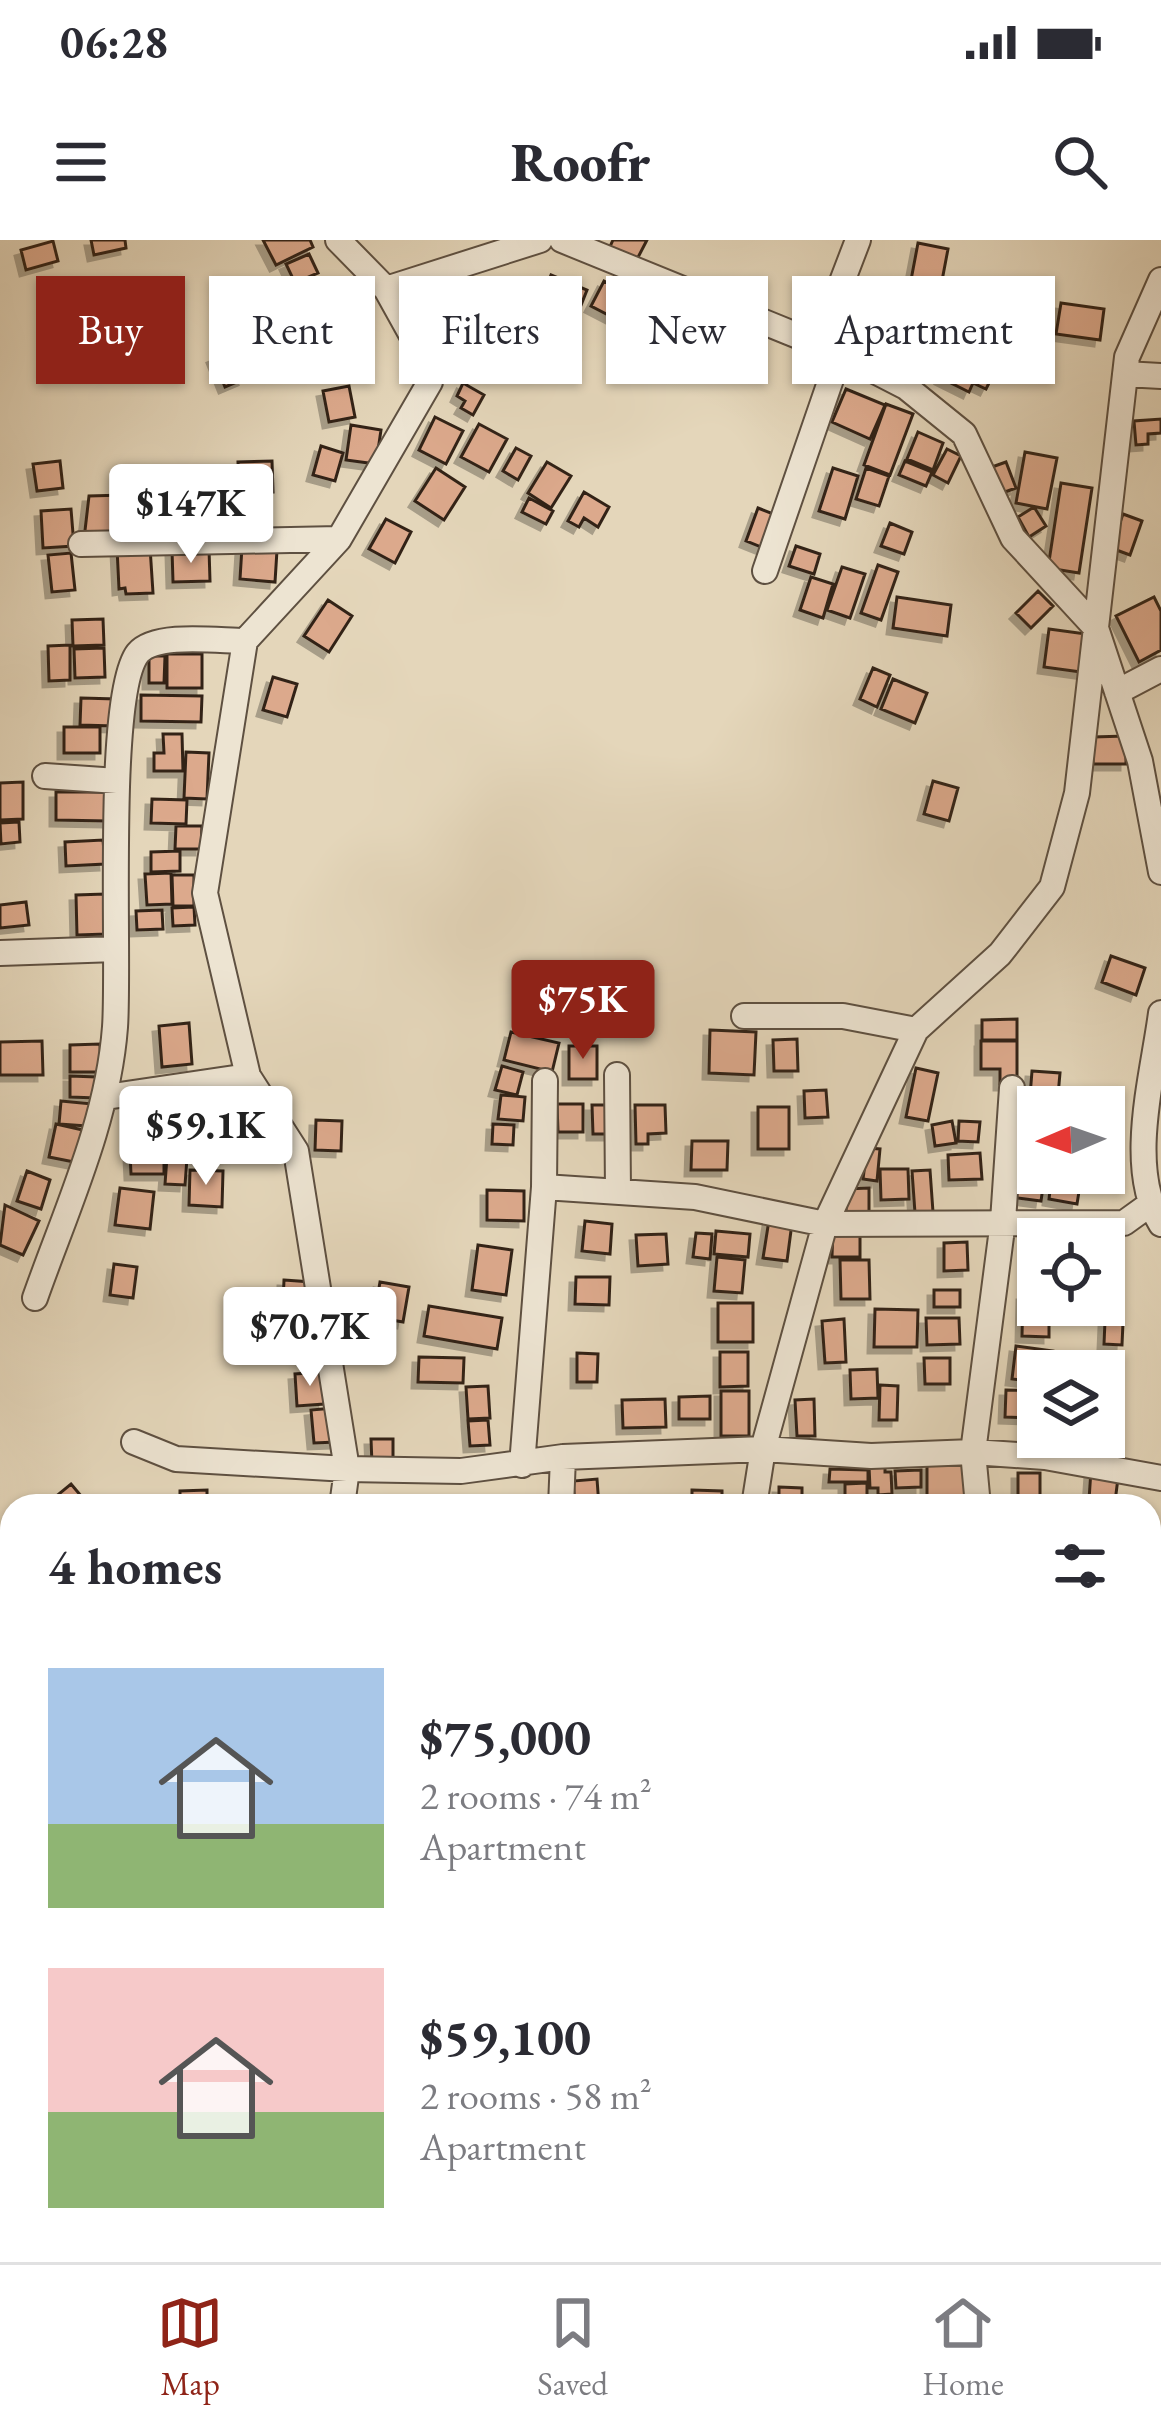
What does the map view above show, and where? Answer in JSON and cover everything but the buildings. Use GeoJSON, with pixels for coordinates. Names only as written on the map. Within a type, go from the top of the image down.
{"type":"FeatureCollection","features":[{"type":"Feature","properties":{"kind":"street"},"geometry":{"type":"LineString","coordinates":[[338,240],[386,289],[426,361],[430,382],[339,539],[245,640],[206,893],[248,1076],[296,1151],[347,1469],[344,1494]]}},
{"type":"Feature","properties":{"kind":"street"},"geometry":{"type":"LineString","coordinates":[[386,289],[540,240]]}},
{"type":"Feature","properties":{"kind":"street"},"geometry":{"type":"LineString","coordinates":[[562,240],[792,335]]}},
{"type":"Feature","properties":{"kind":"street"},"geometry":{"type":"LineString","coordinates":[[848,276],[858,240]]}},
{"type":"Feature","properties":{"kind":"street"},"geometry":{"type":"LineString","coordinates":[[756,1494],[763,1449],[825,1224],[916,1030],[1000,954],[1052,887],[1077,793],[1127,357],[1161,280]]}},
{"type":"Feature","properties":{"kind":"street"},"geometry":{"type":"LineString","coordinates":[[1125,374],[1161,376]]}},
{"type":"Feature","properties":{"kind":"street"},"geometry":{"type":"LineString","coordinates":[[765,571],[818,384]]}},
{"type":"Feature","properties":{"kind":"street"},"geometry":{"type":"LineString","coordinates":[[900,384],[964,434],[1013,538],[1096,628],[1140,761],[1160,859]]}},
{"type":"Feature","properties":{"kind":"street"},"geometry":{"type":"LineString","coordinates":[[81,544],[339,539]]}},
{"type":"Feature","properties":{"kind":"street"},"geometry":{"type":"LineString","coordinates":[[34,1298],[106,1097],[115,1026],[117,781],[130,670],[139,652],[152,643],[245,640]]}},
{"type":"Feature","properties":{"kind":"street"},"geometry":{"type":"LineString","coordinates":[[1117,692],[1161,669]]}},
{"type":"Feature","properties":{"kind":"street"},"geometry":{"type":"LineString","coordinates":[[45,776],[117,781]]}},
{"type":"Feature","properties":{"kind":"street"},"geometry":{"type":"LineString","coordinates":[[0,952],[116,949]]}},
{"type":"Feature","properties":{"kind":"street"},"geometry":{"type":"LineString","coordinates":[[544,1187],[695,1197],[825,1224],[1124,1223],[1155,1198],[1145,1141],[1161,1013]]}},
{"type":"Feature","properties":{"kind":"street"},"geometry":{"type":"LineString","coordinates":[[744,1016],[843,1016],[916,1030]]}},
{"type":"Feature","properties":{"kind":"street"},"geometry":{"type":"LineString","coordinates":[[617,1075],[618,1192]]}},
{"type":"Feature","properties":{"kind":"street"},"geometry":{"type":"LineString","coordinates":[[106,1097],[248,1076]]}},
{"type":"Feature","properties":{"kind":"street"},"geometry":{"type":"LineString","coordinates":[[522,1465],[544,1187],[545,1081]]}},
{"type":"Feature","properties":{"kind":"street"},"geometry":{"type":"LineString","coordinates":[[977,1494],[974,1452],[1003,1221],[1012,1088]]}},
{"type":"Feature","properties":{"kind":"street"},"geometry":{"type":"LineString","coordinates":[[134,1442],[176,1459],[347,1469],[460,1471],[563,1457],[763,1449],[871,1456],[974,1452],[1046,1457],[1161,1478]]}},
{"type":"Feature","properties":{"kind":"street"},"geometry":{"type":"LineString","coordinates":[[561,1494],[563,1457]]}}]}
